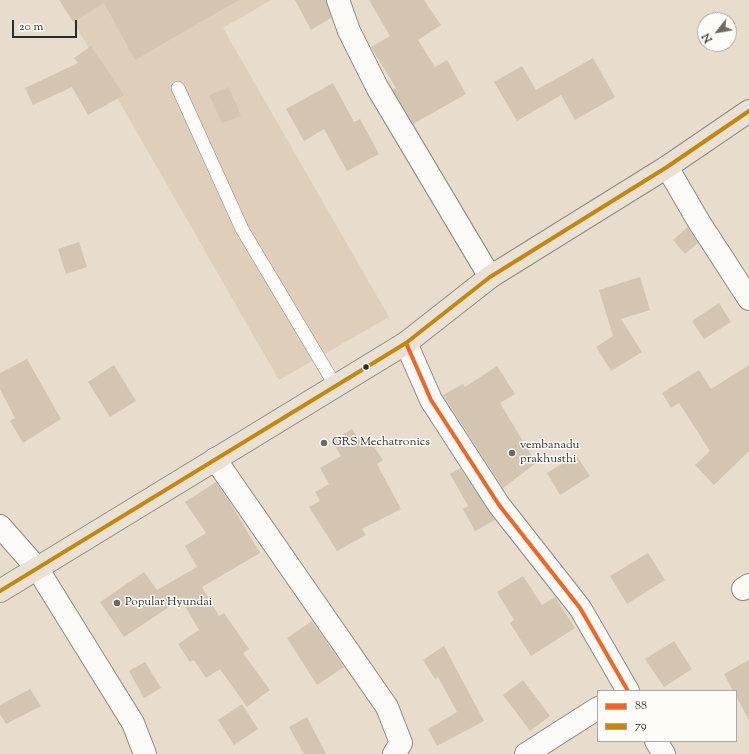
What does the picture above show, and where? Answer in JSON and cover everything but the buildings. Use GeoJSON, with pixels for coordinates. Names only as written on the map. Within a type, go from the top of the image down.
{"type":"FeatureCollection","features":[{"type":"Feature","properties":{"kind":"highway"},"geometry":{"type":"LineString","coordinates":[[0,591],[406,343],[490,276],[667,167],[749,110]]}},
{"type":"Feature","properties":{"kind":"street"},"geometry":{"type":"LineString","coordinates":[[338,0],[349,31],[377,87],[490,276]]}},
{"type":"Feature","properties":{"kind":"street"},"geometry":{"type":"LineString","coordinates":[[667,167],[699,222],[749,299]]}},
{"type":"Feature","properties":{"kind":"street"},"geometry":{"type":"LineString","coordinates":[[406,343],[431,400],[499,505],[580,608],[626,690]]}},
{"type":"Feature","properties":{"kind":"street"},"geometry":{"type":"LineString","coordinates":[[215,459],[387,707],[400,743],[394,754]]}},
{"type":"Feature","properties":{"kind":"street"},"geometry":{"type":"LineString","coordinates":[[0,526],[37,568],[133,723],[145,754]]}},
{"type":"Feature","properties":{"kind":"street"},"geometry":{"type":"LineString","coordinates":[[526,754],[597,709]]}},
{"type":"Feature","properties":{"kind":"street"},"geometry":{"type":"LineString","coordinates":[[657,742],[664,754]]}},
{"type":"Feature","properties":{"kind":"lane"},"geometry":{"type":"LineString","coordinates":[[178,88],[242,229],[335,385]]}},
{"type":"Feature","properties":{"kind":"shaded area"},"geometry":{"type":"Polygon","coordinates":[[[61,0],[271,0],[223,28],[389,317],[279,380],[61,0]]]}},
{"type":"Feature","properties":{"kind":"transit line","name":"79"},"geometry":{"type":"LineString","coordinates":[[0,591],[406,343],[490,277],[667,167],[749,111]]}},
{"type":"Feature","properties":{"kind":"transit line","name":"88"},"geometry":{"type":"LineString","coordinates":[[406,343],[431,400],[499,505],[580,608],[627,690]]}},
{"type":"Feature","properties":{"kind":"place","name":"GRS Mechatronics"},"geometry":{"type":"Point","coordinates":[324,443]}},
{"type":"Feature","properties":{"kind":"place","name":"vembanadu prakhusthi"},"geometry":{"type":"Point","coordinates":[512,453]}},
{"type":"Feature","properties":{"kind":"place","name":"Popular Hyundai"},"geometry":{"type":"Point","coordinates":[117,603]}}]}
